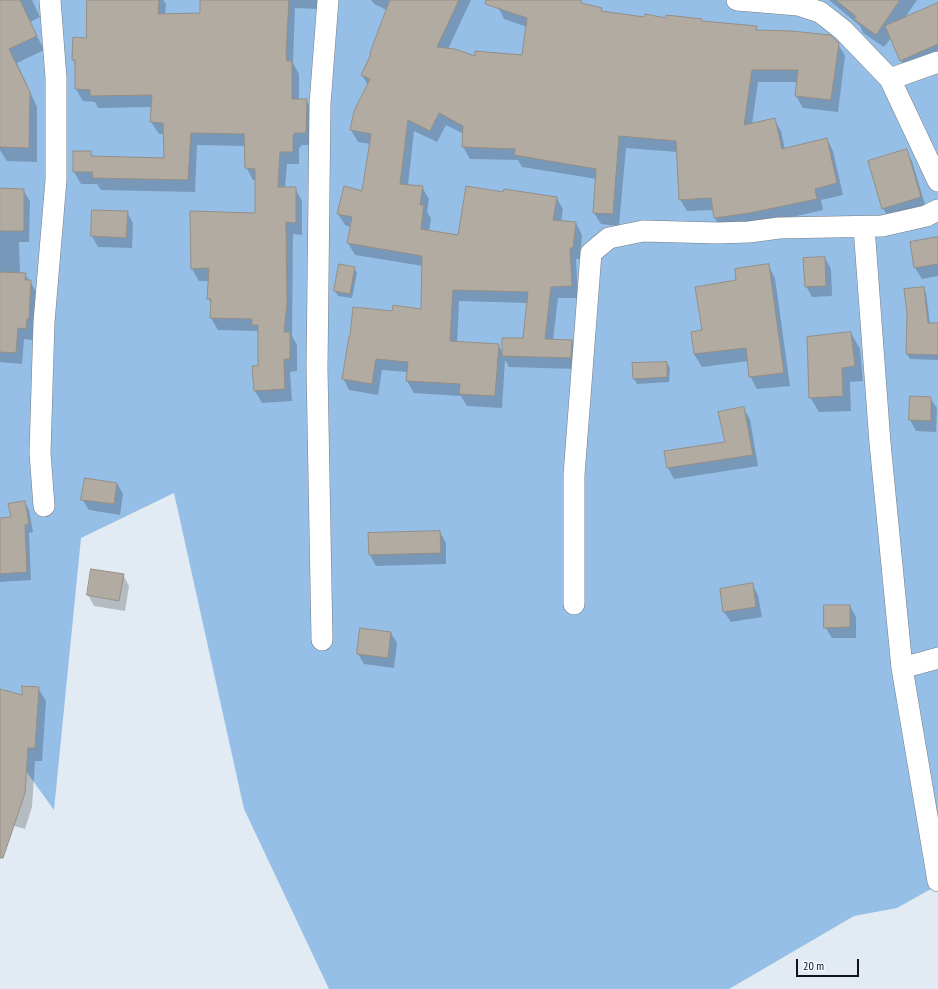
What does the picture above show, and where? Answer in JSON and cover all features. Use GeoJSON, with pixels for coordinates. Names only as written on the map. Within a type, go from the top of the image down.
{"type":"FeatureCollection","features":[{"type":"Feature","properties":{"kind":"street"},"geometry":{"type":"LineString","coordinates":[[44,506],[40,453],[43,361],[56,145],[56,78],[50,0]]}},
{"type":"Feature","properties":{"kind":"street"},"geometry":{"type":"LineString","coordinates":[[322,640],[317,368],[320,104],[328,0]]}},
{"type":"Feature","properties":{"kind":"street"},"geometry":{"type":"LineString","coordinates":[[737,0],[798,5],[820,12],[843,30],[890,80],[938,181]]}},
{"type":"Feature","properties":{"kind":"street"},"geometry":{"type":"LineString","coordinates":[[890,80],[938,62]]}},
{"type":"Feature","properties":{"kind":"street"},"geometry":{"type":"LineString","coordinates":[[574,604],[574,475],[591,253],[609,238],[643,231],[718,233],[749,232],[779,228],[882,226],[926,216],[938,210]]}},
{"type":"Feature","properties":{"kind":"street"},"geometry":{"type":"LineString","coordinates":[[864,226],[880,443],[902,668],[938,881]]}},
{"type":"Feature","properties":{"kind":"street"},"geometry":{"type":"LineString","coordinates":[[902,668],[938,658]]}},
{"type":"Feature","properties":{"kind":"shaded area"},"geometry":{"type":"Polygon","coordinates":[[[0,0],[938,0],[938,885],[897,908],[854,916],[729,989],[329,989],[244,809],[174,493],[81,538],[54,810],[0,735],[0,0]]]}},
{"type":"Feature","properties":{"kind":"building"},"geometry":{"type":"Polygon","coordinates":[[[0,0],[20,0],[37,36],[9,49],[30,92],[29,148],[0,147],[0,0]]]}},
{"type":"Feature","properties":{"kind":"building"},"geometry":{"type":"Polygon","coordinates":[[[87,0],[159,0],[158,14],[200,13],[200,0],[289,0],[286,53],[287,61],[292,61],[292,99],[307,99],[306,133],[295,133],[293,135],[293,152],[280,152],[278,187],[296,187],[296,223],[286,222],[287,304],[284,332],[290,332],[290,359],[284,359],[285,389],[254,391],[252,366],[258,366],[258,325],[252,325],[252,319],[210,318],[211,299],[207,299],[209,268],[191,269],[190,211],[255,213],[255,169],[245,168],[244,134],[191,133],[188,180],[92,178],[93,172],[73,172],[73,151],[91,151],[91,156],[164,158],[163,123],[150,122],[152,95],[90,96],[90,90],[75,89],[75,60],[72,60],[73,37],[86,38],[87,0]]]}},
{"type":"Feature","properties":{"kind":"building"},"geometry":{"type":"Polygon","coordinates":[[[390,0],[459,0],[437,47],[455,49],[475,56],[475,51],[522,55],[527,18],[485,4],[486,0],[581,0],[581,3],[602,8],[601,11],[644,17],[645,14],[666,18],[666,15],[702,19],[702,21],[757,26],[756,30],[792,31],[830,35],[839,43],[831,100],[795,96],[798,70],[752,70],[744,125],[775,118],[782,149],[827,138],[837,183],[815,189],[817,199],[750,213],[714,218],[711,198],[679,200],[676,141],[619,136],[613,214],[593,213],[596,169],[514,155],[515,149],[462,147],[463,126],[439,113],[430,131],[408,120],[400,184],[423,186],[420,205],[424,205],[421,229],[458,235],[466,186],[503,192],[504,189],[557,197],[553,220],[576,222],[573,248],[570,248],[572,286],[551,287],[545,339],[572,340],[571,358],[502,356],[502,338],[523,338],[528,292],[453,290],[450,341],[499,344],[495,396],[459,394],[460,384],[406,381],[408,362],[376,359],[372,384],[342,379],[350,336],[353,307],[392,311],[393,305],[421,309],[422,256],[347,243],[352,217],[337,214],[344,186],[362,191],[371,134],[350,130],[354,111],[370,79],[361,75],[371,54],[390,0]]]}},
{"type":"Feature","properties":{"kind":"building"},"geometry":{"type":"Polygon","coordinates":[[[836,0],[900,0],[876,35],[854,19],[856,17],[836,0]]]}},
{"type":"Feature","properties":{"kind":"building"},"geometry":{"type":"Polygon","coordinates":[[[938,3],[938,44],[900,61],[885,26],[938,3]]]}},
{"type":"Feature","properties":{"kind":"building"},"geometry":{"type":"Polygon","coordinates":[[[907,149],[921,197],[882,209],[868,161],[907,149]]]}},
{"type":"Feature","properties":{"kind":"building"},"geometry":{"type":"Polygon","coordinates":[[[0,188],[24,189],[24,231],[0,231],[0,188]]]}},
{"type":"Feature","properties":{"kind":"building"},"geometry":{"type":"Polygon","coordinates":[[[92,210],[128,211],[126,238],[91,236],[92,210]]]}},
{"type":"Feature","properties":{"kind":"building"},"geometry":{"type":"Polygon","coordinates":[[[938,237],[938,264],[914,268],[910,242],[938,237]]]}},
{"type":"Feature","properties":{"kind":"building"},"geometry":{"type":"Polygon","coordinates":[[[825,257],[826,286],[805,287],[803,258],[825,257]]]}},
{"type":"Feature","properties":{"kind":"building"},"geometry":{"type":"Polygon","coordinates":[[[339,264],[355,267],[350,294],[334,291],[339,264]]]}},
{"type":"Feature","properties":{"kind":"building"},"geometry":{"type":"Polygon","coordinates":[[[769,264],[784,373],[749,377],[746,348],[694,354],[691,332],[702,330],[695,287],[736,280],[735,269],[769,264]]]}},
{"type":"Feature","properties":{"kind":"building"},"geometry":{"type":"Polygon","coordinates":[[[0,272],[26,273],[25,280],[31,280],[29,319],[27,319],[26,329],[18,328],[16,353],[0,352],[0,272]]]}},
{"type":"Feature","properties":{"kind":"building"},"geometry":{"type":"Polygon","coordinates":[[[924,287],[928,323],[938,323],[938,355],[906,354],[907,313],[904,289],[924,287]]]}},
{"type":"Feature","properties":{"kind":"building"},"geometry":{"type":"Polygon","coordinates":[[[851,332],[855,366],[842,368],[843,396],[809,398],[807,337],[851,332]]]}},
{"type":"Feature","properties":{"kind":"building"},"geometry":{"type":"Polygon","coordinates":[[[667,362],[667,377],[633,379],[632,363],[667,362]]]}},
{"type":"Feature","properties":{"kind":"building"},"geometry":{"type":"Polygon","coordinates":[[[910,396],[931,397],[931,421],[909,420],[910,396]]]}},
{"type":"Feature","properties":{"kind":"building"},"geometry":{"type":"Polygon","coordinates":[[[744,407],[753,455],[667,468],[664,451],[725,442],[718,412],[744,407]]]}},
{"type":"Feature","properties":{"kind":"building"},"geometry":{"type":"Polygon","coordinates":[[[85,478],[117,483],[114,504],[81,500],[85,478]]]}},
{"type":"Feature","properties":{"kind":"building"},"geometry":{"type":"Polygon","coordinates":[[[25,501],[29,524],[25,525],[27,572],[0,574],[0,518],[11,517],[8,504],[25,501]]]}},
{"type":"Feature","properties":{"kind":"building"},"geometry":{"type":"Polygon","coordinates":[[[440,531],[441,553],[369,555],[368,533],[440,531]]]}},
{"type":"Feature","properties":{"kind":"building"},"geometry":{"type":"Polygon","coordinates":[[[91,569],[124,574],[119,601],[87,595],[91,569]]]}},
{"type":"Feature","properties":{"kind":"building"},"geometry":{"type":"Polygon","coordinates":[[[753,583],[756,607],[723,612],[720,589],[753,583]]]}},
{"type":"Feature","properties":{"kind":"building"},"geometry":{"type":"Polygon","coordinates":[[[824,605],[850,605],[850,627],[824,628],[824,605]]]}},
{"type":"Feature","properties":{"kind":"building"},"geometry":{"type":"Polygon","coordinates":[[[360,628],[391,632],[388,658],[357,654],[360,628]]]}},
{"type":"Feature","properties":{"kind":"building"},"geometry":{"type":"Polygon","coordinates":[[[22,686],[39,687],[35,748],[28,748],[25,793],[3,858],[0,858],[0,689],[22,695],[22,686]]]}}]}
